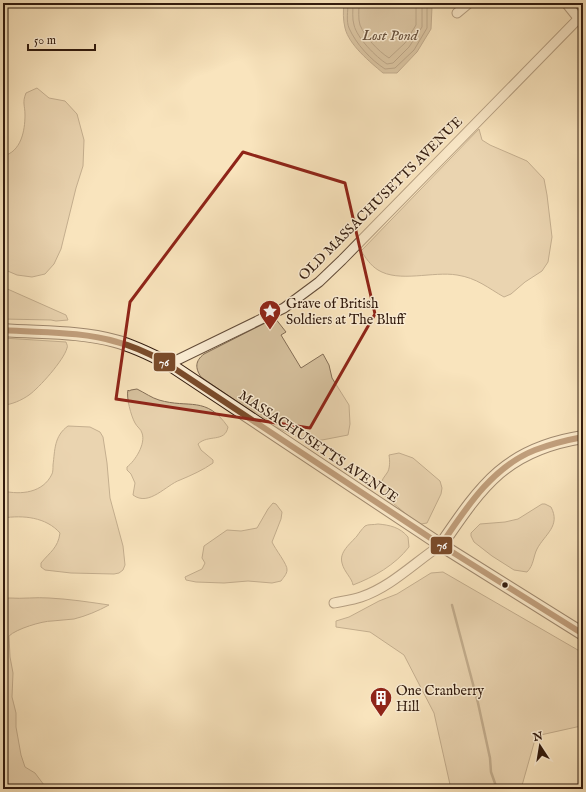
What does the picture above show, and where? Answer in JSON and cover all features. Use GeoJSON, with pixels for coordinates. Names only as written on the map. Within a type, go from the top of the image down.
{"type":"FeatureCollection","features":[{"type":"Feature","properties":{"kind":"main road","name":"MASSACHUSETTS AVENUE"},"geometry":{"type":"LineString","coordinates":[[3,330],[72,334],[108,339],[133,347],[169,364],[441,545],[583,634]]}},
{"type":"Feature","properties":{"kind":"main road"},"geometry":{"type":"LineString","coordinates":[[441,545],[474,497],[507,465],[535,450],[583,437]]}},
{"type":"Feature","properties":{"kind":"street"},"geometry":{"type":"LineString","coordinates":[[457,13],[469,3]]}},
{"type":"Feature","properties":{"kind":"street"},"geometry":{"type":"LineString","coordinates":[[566,3],[580,16]]}},
{"type":"Feature","properties":{"kind":"street","name":"OLD MASSACHUSETTS AVENUE"},"geometry":{"type":"LineString","coordinates":[[169,364],[284,308],[319,282],[580,16]]}},
{"type":"Feature","properties":{"kind":"street"},"geometry":{"type":"LineString","coordinates":[[334,603],[374,592],[402,574],[441,545]]}},
{"type":"Feature","properties":{"kind":"highlighted area"},"geometry":{"type":"Polygon","coordinates":[[[243,152],[345,183],[375,314],[310,428],[116,399],[130,302],[243,152]]]}},
{"type":"Feature","properties":{"kind":"shaded area"},"geometry":{"type":"Polygon","coordinates":[[[37,88],[49,98],[65,101],[77,114],[84,140],[83,166],[61,249],[54,264],[45,274],[32,277],[17,275],[3,269],[3,156],[14,150],[21,140],[25,121],[25,96],[26,93],[37,88]]]}},
{"type":"Feature","properties":{"kind":"shaded area"},"geometry":{"type":"Polygon","coordinates":[[[479,129],[482,140],[527,161],[544,179],[552,237],[548,262],[542,271],[525,282],[511,294],[504,297],[471,278],[464,276],[437,274],[396,276],[386,274],[375,268],[361,251],[479,129]]]}},
{"type":"Feature","properties":{"kind":"shaded area"},"geometry":{"type":"Polygon","coordinates":[[[3,287],[66,315],[68,320],[3,319],[3,287]]]}},
{"type":"Feature","properties":{"kind":"shaded area"},"geometry":{"type":"Polygon","coordinates":[[[275,318],[286,332],[281,335],[301,368],[323,354],[329,365],[332,378],[349,405],[350,424],[348,435],[322,440],[305,440],[273,426],[201,377],[197,365],[199,359],[204,354],[275,318]]]}},
{"type":"Feature","properties":{"kind":"shaded area"},"geometry":{"type":"Polygon","coordinates":[[[3,338],[66,342],[67,347],[65,353],[56,366],[45,380],[33,391],[20,400],[3,405],[3,338]]]}},
{"type":"Feature","properties":{"kind":"shaded area"},"geometry":{"type":"Polygon","coordinates":[[[137,389],[159,400],[204,407],[220,417],[228,427],[226,432],[220,437],[206,439],[198,444],[201,450],[213,460],[213,463],[157,494],[145,498],[139,498],[133,495],[135,483],[131,474],[127,470],[127,467],[139,452],[143,437],[141,430],[133,420],[129,406],[128,390],[137,389]]]}},
{"type":"Feature","properties":{"kind":"shaded area"},"geometry":{"type":"Polygon","coordinates":[[[68,426],[90,427],[100,432],[103,437],[110,498],[123,546],[125,565],[123,570],[119,573],[71,573],[45,570],[41,567],[41,563],[55,546],[60,533],[48,523],[34,518],[3,518],[3,491],[17,493],[31,491],[37,489],[48,480],[53,472],[56,444],[60,434],[68,426]]]}},
{"type":"Feature","properties":{"kind":"shaded area"},"geometry":{"type":"Polygon","coordinates":[[[399,453],[413,458],[440,481],[442,488],[441,494],[427,523],[421,524],[412,519],[389,500],[382,490],[382,481],[388,471],[390,462],[389,455],[399,453]]]}},
{"type":"Feature","properties":{"kind":"shaded area"},"geometry":{"type":"Polygon","coordinates":[[[273,503],[276,504],[282,512],[281,519],[272,542],[287,568],[281,581],[272,583],[248,581],[224,583],[196,582],[186,580],[185,577],[202,569],[205,563],[202,558],[204,546],[227,530],[241,531],[257,528],[273,503]]]}},
{"type":"Feature","properties":{"kind":"shaded area"},"geometry":{"type":"Polygon","coordinates":[[[542,504],[551,507],[554,514],[553,525],[537,549],[532,564],[527,572],[514,570],[474,542],[471,533],[480,524],[505,522],[518,519],[542,504]]]}},
{"type":"Feature","properties":{"kind":"shaded area"},"geometry":{"type":"Polygon","coordinates":[[[378,524],[390,526],[401,531],[408,537],[409,547],[384,570],[353,585],[343,566],[341,559],[342,555],[346,548],[365,526],[378,524]]]}},
{"type":"Feature","properties":{"kind":"shaded area"},"geometry":{"type":"Polygon","coordinates":[[[443,572],[583,653],[583,722],[581,726],[536,736],[521,789],[451,789],[434,713],[404,655],[370,632],[336,627],[336,621],[349,617],[379,601],[397,594],[431,573],[443,572]]]}},
{"type":"Feature","properties":{"kind":"shaded area"},"geometry":{"type":"Polygon","coordinates":[[[56,598],[109,605],[74,619],[48,621],[29,626],[12,633],[9,636],[10,657],[13,673],[12,697],[16,713],[16,727],[21,755],[25,767],[35,773],[47,789],[3,789],[3,599],[56,598]]]}},
{"type":"Feature","properties":{"kind":"water","name":"Lost Pond"},"geometry":{"type":"Polygon","coordinates":[[[344,3],[430,3],[432,7],[431,29],[417,52],[397,73],[383,73],[355,47],[347,34],[343,12],[344,3]]]}},
{"type":"Feature","properties":{"kind":"waterway"},"geometry":{"type":"LineString","coordinates":[[452,605],[478,703],[490,758],[491,772],[497,789]]}},
{"type":"Feature","properties":{"kind":"transit line","name":"76"},"geometry":{"type":"LineString","coordinates":[[3,330],[75,334],[103,338],[135,348],[163,361],[441,545],[583,634]]}},
{"type":"Feature","properties":{"kind":"transit line","name":"76"},"geometry":{"type":"LineString","coordinates":[[441,545],[470,503],[481,490],[506,467],[520,457],[535,450],[559,442],[583,437]]}},
{"type":"Feature","properties":{"kind":"place","name":"Grave of British Soldiers at The Bluff"},"geometry":{"type":"Point","coordinates":[270,330]}},
{"type":"Feature","properties":{"kind":"place","name":"One Cranberry Hill"},"geometry":{"type":"Point","coordinates":[381,718]}}]}
